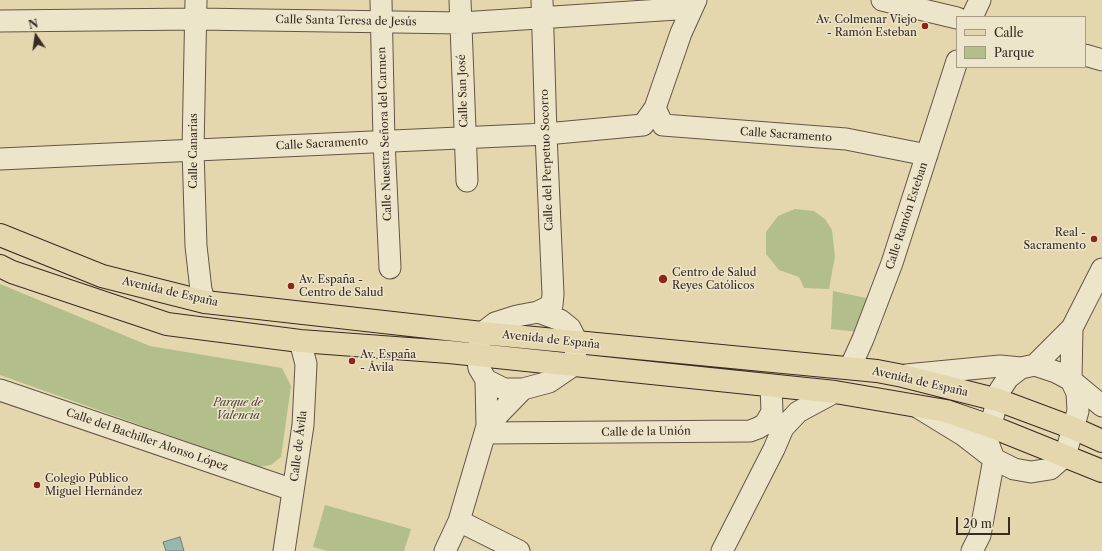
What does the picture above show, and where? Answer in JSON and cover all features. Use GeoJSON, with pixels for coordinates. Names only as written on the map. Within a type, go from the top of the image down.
{"type":"FeatureCollection","features":[{"type":"Feature","properties":{"kind":"main road","name":"Avenida de España"},"geometry":{"type":"LineString","coordinates":[[0,235],[102,276],[205,302],[482,333],[877,371],[998,400],[1073,428],[1102,441]]}},
{"type":"Feature","properties":{"kind":"main road","name":"Avenida de España"},"geometry":{"type":"LineString","coordinates":[[0,266],[12,272],[166,324],[300,341],[450,352],[835,392],[946,411],[990,426],[1102,471]]}},
{"type":"Feature","properties":{"kind":"street","name":"Calle Nuestra Señora del Carmen"},"geometry":{"type":"LineString","coordinates":[[381,0],[384,141],[390,268]]}},
{"type":"Feature","properties":{"kind":"street","name":"Calle San José"},"geometry":{"type":"LineString","coordinates":[[460,0],[467,181]]}},
{"type":"Feature","properties":{"kind":"street"},"geometry":{"type":"LineString","coordinates":[[882,0],[956,18]]}},
{"type":"Feature","properties":{"kind":"street"},"geometry":{"type":"LineString","coordinates":[[972,16],[980,0]]}},
{"type":"Feature","properties":{"kind":"street","name":"Calle Santa Teresa de Jesús"},"geometry":{"type":"LineString","coordinates":[[0,21],[196,9],[382,21],[461,23],[542,9],[694,4]]}},
{"type":"Feature","properties":{"kind":"street"},"geometry":{"type":"LineString","coordinates":[[655,108],[681,33],[694,4]]}},
{"type":"Feature","properties":{"kind":"street","name":"Calle Canarias"},"geometry":{"type":"LineString","coordinates":[[196,9],[193,150],[196,246],[201,290],[205,302]]}},
{"type":"Feature","properties":{"kind":"street","name":"Calle del Perpetuo Socorro"},"geometry":{"type":"LineString","coordinates":[[538,312],[552,305],[553,294],[542,9]]}},
{"type":"Feature","properties":{"kind":"street"},"geometry":{"type":"LineString","coordinates":[[1086,55],[1102,60]]}},
{"type":"Feature","properties":{"kind":"street","name":"Calle Ramón Esteban"},"geometry":{"type":"LineString","coordinates":[[850,368],[863,339],[892,263],[956,64]]}},
{"type":"Feature","properties":{"kind":"street","name":"Calle Sacramento"},"geometry":{"type":"LineString","coordinates":[[0,159],[546,134],[643,125],[655,108],[663,125],[846,140],[927,155]]}},
{"type":"Feature","properties":{"kind":"street"},"geometry":{"type":"LineString","coordinates":[[972,551],[980,535],[994,459],[987,440],[1000,390],[1008,378],[1028,366],[1072,328],[1102,269]]}},
{"type":"Feature","properties":{"kind":"street"},"geometry":{"type":"LineString","coordinates":[[445,551],[459,521],[486,430],[486,380],[479,368],[477,356],[482,333],[495,323],[517,316],[538,312],[560,320],[570,328],[577,342],[574,365],[549,382],[523,389],[504,389],[486,380]]}},
{"type":"Feature","properties":{"kind":"street"},"geometry":{"type":"LineString","coordinates":[[918,407],[963,435],[994,459],[1014,469],[1031,472],[1050,469],[1065,456],[1078,412],[1077,393],[1070,380],[1072,328]]}},
{"type":"Feature","properties":{"kind":"street","name":"Calle de Ávila"},"geometry":{"type":"LineString","coordinates":[[284,551],[303,425],[306,364],[300,341]]}},
{"type":"Feature","properties":{"kind":"street"},"geometry":{"type":"LineString","coordinates":[[903,376],[1000,366],[1028,366],[1056,372],[1070,380],[1102,406]]}},
{"type":"Feature","properties":{"kind":"street"},"geometry":{"type":"LineString","coordinates":[[772,386],[772,412],[765,424],[758,428],[768,438],[774,449]]}},
{"type":"Feature","properties":{"kind":"street"},"geometry":{"type":"LineString","coordinates":[[486,430],[523,389]]}},
{"type":"Feature","properties":{"kind":"street","name":"Calle del Bachiller Alonso López"},"geometry":{"type":"LineString","coordinates":[[0,390],[293,490]]}},
{"type":"Feature","properties":{"kind":"street"},"geometry":{"type":"LineString","coordinates":[[722,551],[774,449],[783,428],[798,412],[835,392]]}},
{"type":"Feature","properties":{"kind":"street","name":"Calle de la Unión"},"geometry":{"type":"LineString","coordinates":[[486,430],[750,431],[758,428]]}},
{"type":"Feature","properties":{"kind":"street"},"geometry":{"type":"LineString","coordinates":[[459,521],[519,551]]}},
{"type":"Feature","properties":{"kind":"green space"},"geometry":{"type":"Polygon","coordinates":[[[795,209],[814,211],[825,219],[832,230],[835,256],[829,289],[804,288],[799,277],[779,270],[766,254],[766,232],[778,216],[795,209]]]}},
{"type":"Feature","properties":{"kind":"green space","name":"Parque de Valencia"},"geometry":{"type":"Polygon","coordinates":[[[0,284],[150,346],[282,368],[291,386],[281,457],[271,465],[258,467],[0,375],[0,284]]]}},
{"type":"Feature","properties":{"kind":"green space"},"geometry":{"type":"Polygon","coordinates":[[[833,291],[885,302],[878,334],[831,329],[833,291]]]}},
{"type":"Feature","properties":{"kind":"green space"},"geometry":{"type":"Polygon","coordinates":[[[325,505],[411,529],[404,551],[327,551],[313,547],[325,505]]]}},
{"type":"Feature","properties":{"kind":"water"},"geometry":{"type":"Polygon","coordinates":[[[180,537],[184,551],[166,551],[163,542],[180,537]]]}},
{"type":"Feature","properties":{"kind":"place","name":"Av. Colmenar Viejo - Ramón Esteban"},"geometry":{"type":"Point","coordinates":[925,26]}},
{"type":"Feature","properties":{"kind":"place","name":"Real - Sacramento"},"geometry":{"type":"Point","coordinates":[1094,239]}},
{"type":"Feature","properties":{"kind":"place","name":"Centro de Salud Reyes Católicos"},"geometry":{"type":"Point","coordinates":[663,279]}},
{"type":"Feature","properties":{"kind":"place","name":"Av. España - Centro de Salud"},"geometry":{"type":"Point","coordinates":[291,286]}},
{"type":"Feature","properties":{"kind":"place","name":"Av. España - Ávila"},"geometry":{"type":"Point","coordinates":[352,361]}},
{"type":"Feature","properties":{"kind":"place","name":"Colegio Público Miguel Hernández"},"geometry":{"type":"Point","coordinates":[37,485]}}]}
